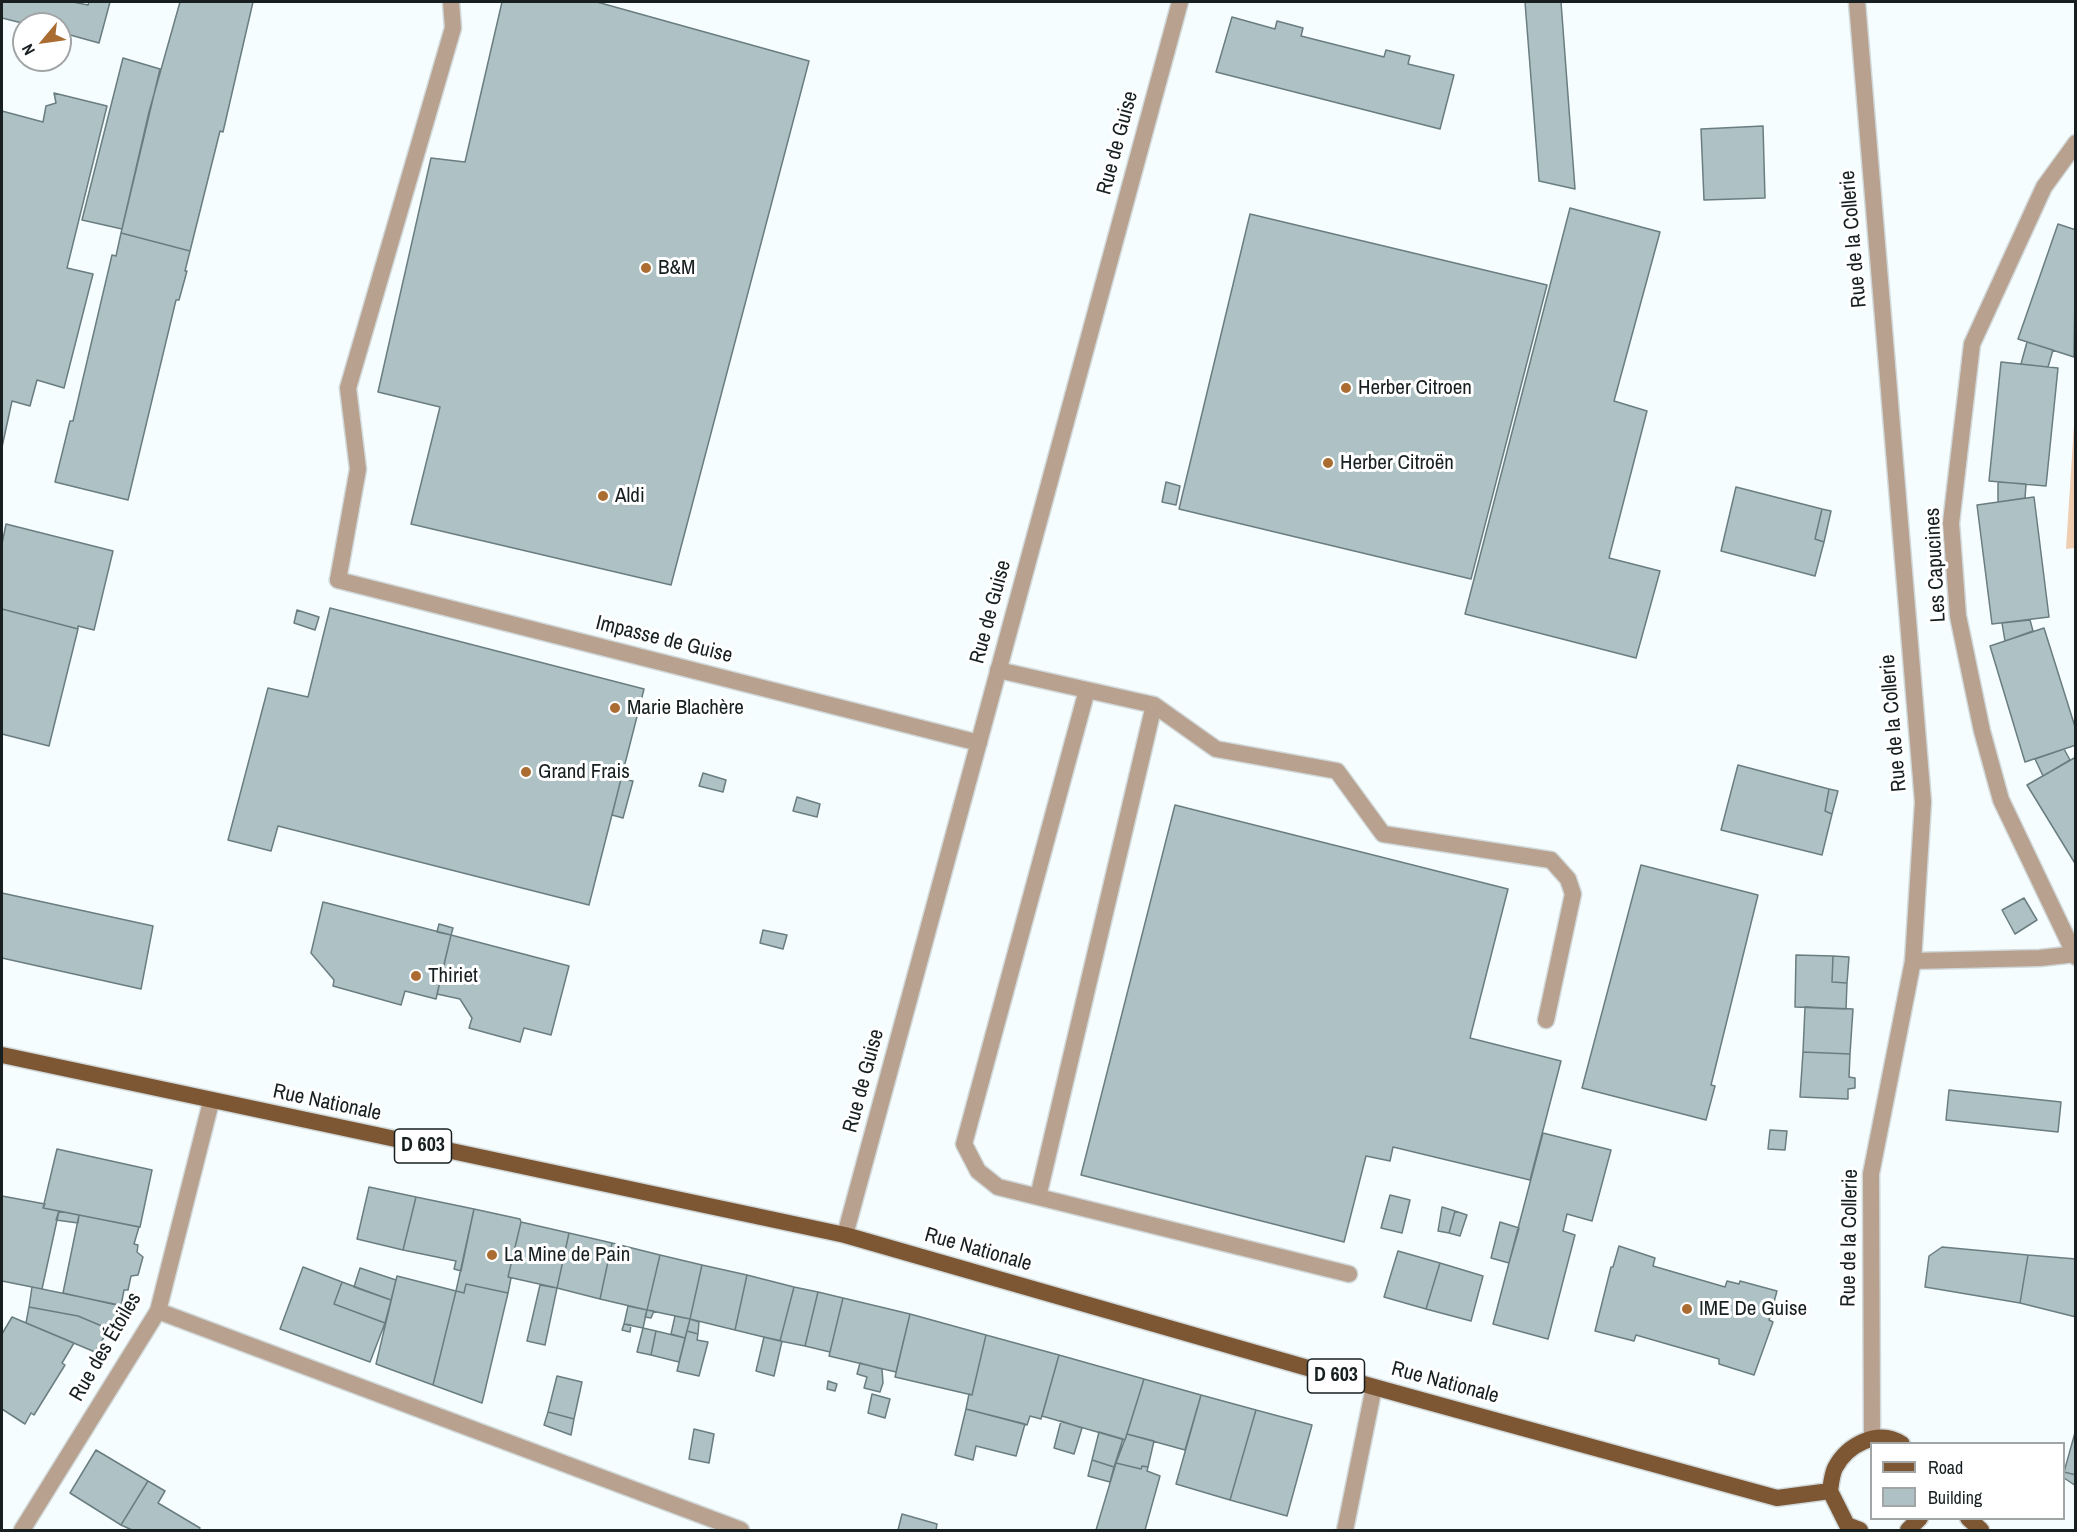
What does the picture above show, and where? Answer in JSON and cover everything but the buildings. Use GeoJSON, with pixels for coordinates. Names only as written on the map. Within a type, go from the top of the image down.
{"type":"FeatureCollection","features":[{"type":"Feature","properties":{"kind":"main road","name":"Rue Nationale"},"geometry":{"type":"LineString","coordinates":[[2,1055],[211,1102],[845,1234],[1374,1387],[1777,1498],[1830,1491]]}},
{"type":"Feature","properties":{"kind":"main road"},"geometry":{"type":"LineString","coordinates":[[1860,1530],[1847,1525],[1830,1491],[1834,1469],[1850,1448],[1872,1438],[1895,1439],[1900,1442]]}},
{"type":"Feature","properties":{"kind":"street","name":"Impasse de Guise"},"geometry":{"type":"LineString","coordinates":[[451,2],[453,28],[348,388],[358,469],[338,580],[979,743]]}},
{"type":"Feature","properties":{"kind":"street","name":"Rue de Guise"},"geometry":{"type":"LineString","coordinates":[[845,1234],[1179,2]]}},
{"type":"Feature","properties":{"kind":"street","name":"Rue de la Collerie"},"geometry":{"type":"LineString","coordinates":[[1857,2],[1923,802],[1913,961],[1871,1174],[1872,1438]]}},
{"type":"Feature","properties":{"kind":"street","name":"Les Capucines"},"geometry":{"type":"LineString","coordinates":[[1913,961],[2075,955],[2001,800],[1982,732],[1958,615],[1951,523],[1972,344],[2044,187],[2076,143]]}},
{"type":"Feature","properties":{"kind":"street"},"geometry":{"type":"LineString","coordinates":[[998,670],[1154,705],[1216,749],[1337,771],[1383,834],[1551,860],[1568,879],[1573,894],[1546,1020]]}},
{"type":"Feature","properties":{"kind":"street"},"geometry":{"type":"LineString","coordinates":[[1087,690],[963,1144],[978,1171],[998,1187],[1349,1274]]}},
{"type":"Feature","properties":{"kind":"street"},"geometry":{"type":"LineString","coordinates":[[1038,1197],[1154,705]]}},
{"type":"Feature","properties":{"kind":"street","name":"Rue des Étoiles"},"geometry":{"type":"LineString","coordinates":[[22,1530],[158,1311],[211,1102]]}},
{"type":"Feature","properties":{"kind":"street"},"geometry":{"type":"LineString","coordinates":[[158,1311],[741,1530]]}},
{"type":"Feature","properties":{"kind":"street"},"geometry":{"type":"LineString","coordinates":[[1345,1530],[1374,1387]]}},
{"type":"Feature","properties":{"kind":"shaded area"},"geometry":{"type":"Polygon","coordinates":[[[2075,409],[2075,548],[2066,549],[2075,409]]]}},
{"type":"Feature","properties":{"kind":"place","name":"B&M"},"geometry":{"type":"Point","coordinates":[646,268]}},
{"type":"Feature","properties":{"kind":"place","name":"Herber Citroen"},"geometry":{"type":"Point","coordinates":[1346,388]}},
{"type":"Feature","properties":{"kind":"place","name":"Herber Citroën"},"geometry":{"type":"Point","coordinates":[1328,463]}},
{"type":"Feature","properties":{"kind":"place","name":"Aldi"},"geometry":{"type":"Point","coordinates":[603,496]}},
{"type":"Feature","properties":{"kind":"place","name":"Marie Blachère"},"geometry":{"type":"Point","coordinates":[615,708]}},
{"type":"Feature","properties":{"kind":"place","name":"Grand Frais"},"geometry":{"type":"Point","coordinates":[526,772]}},
{"type":"Feature","properties":{"kind":"place","name":"Thiriet"},"geometry":{"type":"Point","coordinates":[416,976]}},
{"type":"Feature","properties":{"kind":"place","name":"La Mine de Pain"},"geometry":{"type":"Point","coordinates":[492,1255]}},
{"type":"Feature","properties":{"kind":"place","name":"IME De Guise"},"geometry":{"type":"Point","coordinates":[1687,1309]}}]}
